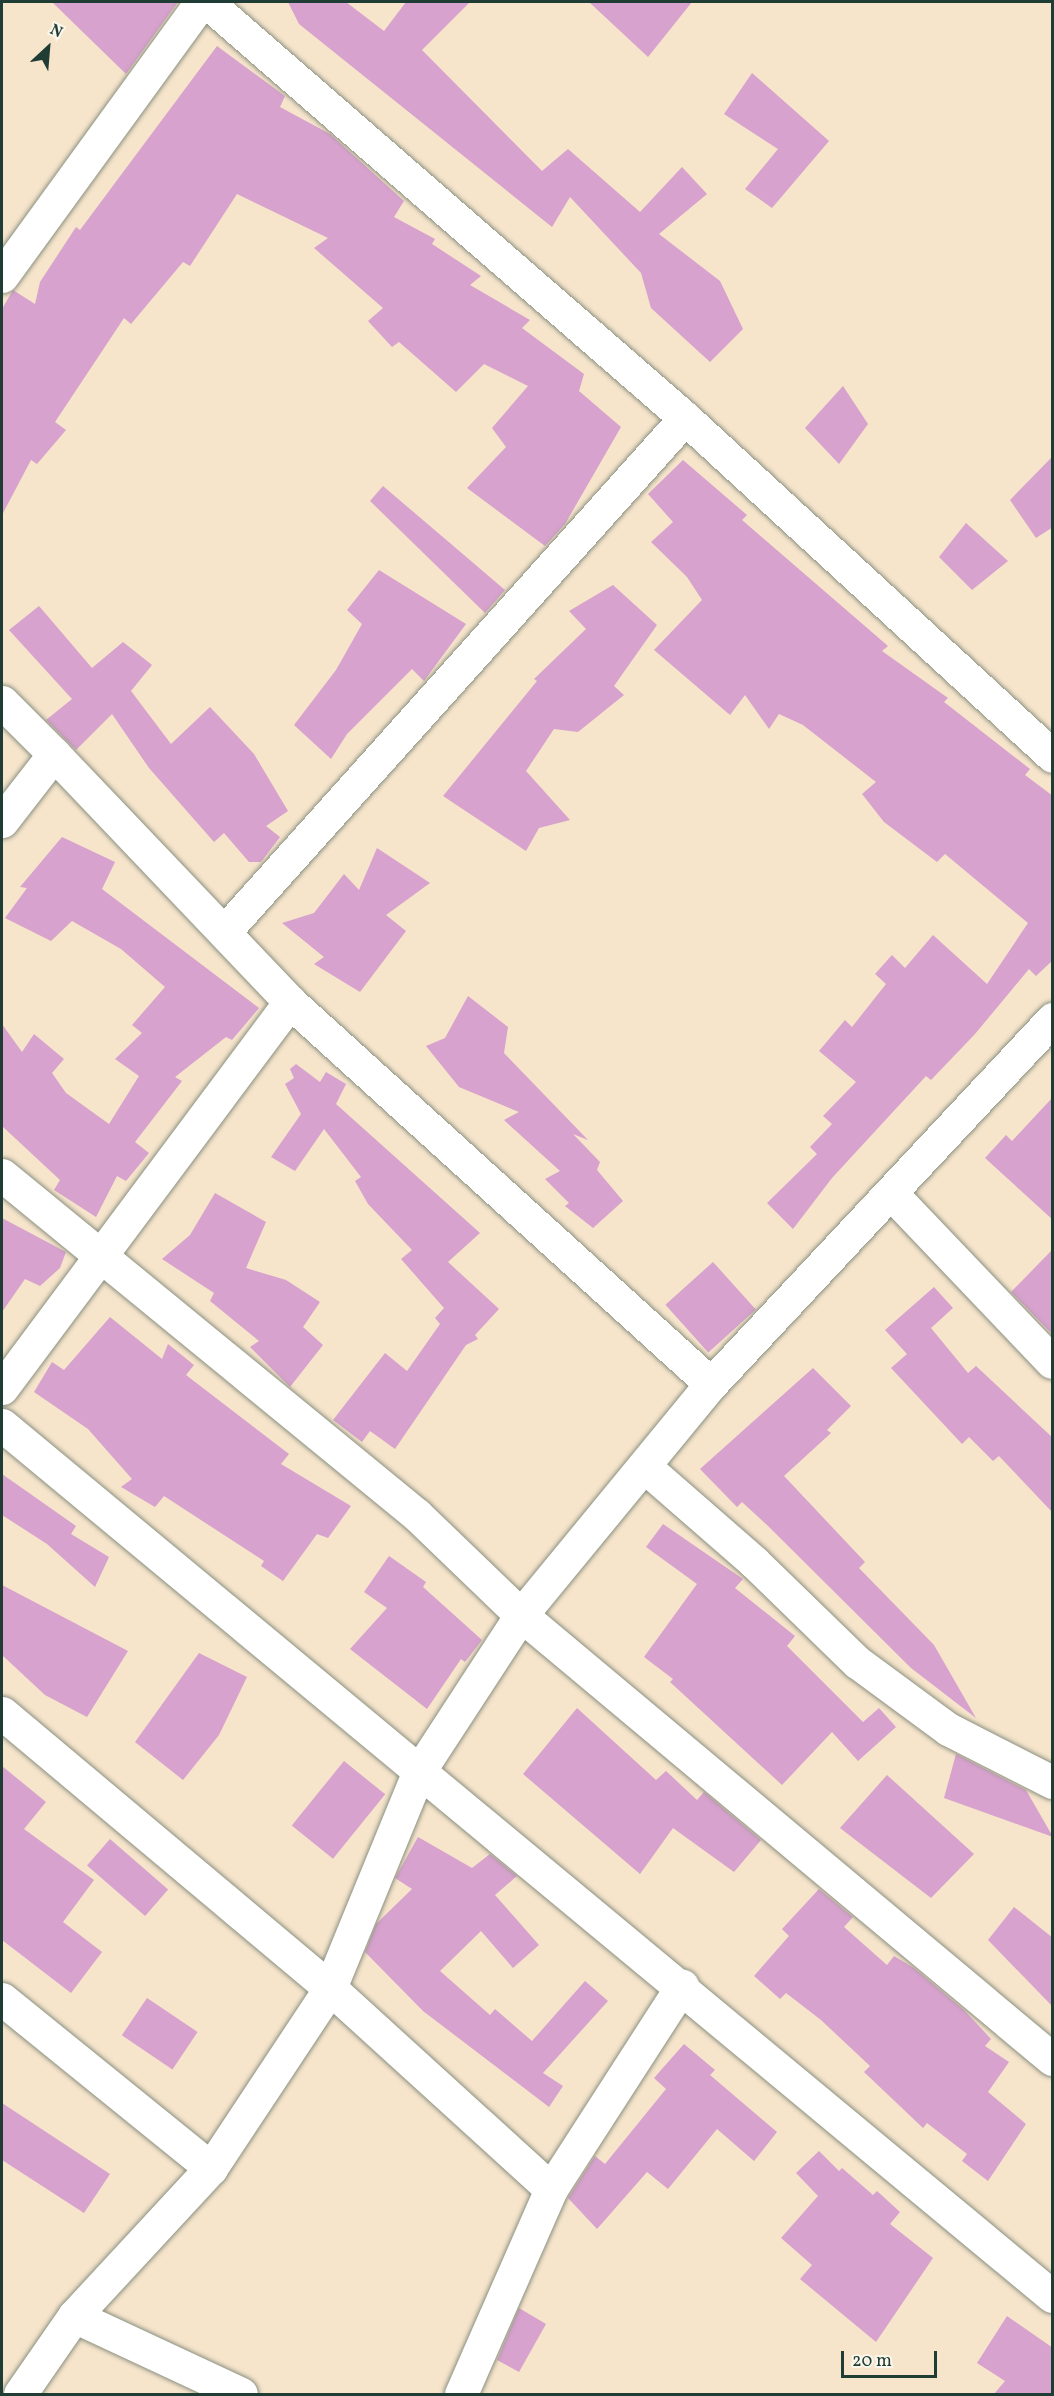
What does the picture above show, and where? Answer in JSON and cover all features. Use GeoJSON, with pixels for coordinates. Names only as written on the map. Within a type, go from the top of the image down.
{"type":"FeatureCollection","features":[{"type":"Feature","properties":{"kind":"street"},"geometry":{"type":"LineString","coordinates":[[2,276],[201,2]]}},
{"type":"Feature","properties":{"kind":"street"},"geometry":{"type":"LineString","coordinates":[[207,2],[685,418],[1053,756]]}},
{"type":"Feature","properties":{"kind":"street"},"geometry":{"type":"LineString","coordinates":[[224,932],[685,418]]}},
{"type":"Feature","properties":{"kind":"street"},"geometry":{"type":"LineString","coordinates":[[2,702],[290,1002],[711,1384]]}},
{"type":"Feature","properties":{"kind":"street"},"geometry":{"type":"LineString","coordinates":[[2,821],[54,754]]}},
{"type":"Feature","properties":{"kind":"street"},"geometry":{"type":"LineString","coordinates":[[2,1388],[290,1002]]}},
{"type":"Feature","properties":{"kind":"street"},"geometry":{"type":"LineString","coordinates":[[20,2394],[74,2316],[211,2168],[330,1988],[418,1773],[521,1614],[711,1384],[1053,1019]]}},
{"type":"Feature","properties":{"kind":"street"},"geometry":{"type":"LineString","coordinates":[[2,1175],[417,1515],[521,1614],[1053,2060]]}},
{"type":"Feature","properties":{"kind":"street"},"geometry":{"type":"LineString","coordinates":[[891,1193],[1053,1362]]}},
{"type":"Feature","properties":{"kind":"street"},"geometry":{"type":"LineString","coordinates":[[2,1425],[418,1773],[682,1986],[1053,2296]]}},
{"type":"Feature","properties":{"kind":"street"},"geometry":{"type":"LineString","coordinates":[[644,1466],[754,1562],[856,1662],[948,1729],[1053,1782]]}},
{"type":"Feature","properties":{"kind":"street"},"geometry":{"type":"LineString","coordinates":[[2,1713],[330,1988],[551,2189]]}},
{"type":"Feature","properties":{"kind":"street"},"geometry":{"type":"LineString","coordinates":[[460,2394],[551,2189],[682,1986]]}},
{"type":"Feature","properties":{"kind":"street"},"geometry":{"type":"LineString","coordinates":[[2,1999],[211,2168]]}},
{"type":"Feature","properties":{"kind":"street"},"geometry":{"type":"LineString","coordinates":[[74,2316],[241,2394]]}},
{"type":"Feature","properties":{"kind":"building"},"geometry":{"type":"Polygon","coordinates":[[[52,2],[178,2],[126,74],[52,2]]]}},
{"type":"Feature","properties":{"kind":"building"},"geometry":{"type":"Polygon","coordinates":[[[288,2],[346,2],[384,31],[406,2],[470,2],[422,50],[542,171],[568,149],[640,212],[682,167],[707,194],[659,234],[720,281],[743,329],[710,362],[651,308],[641,273],[570,197],[552,227],[299,24],[288,2]]]}},
{"type":"Feature","properties":{"kind":"building"},"geometry":{"type":"Polygon","coordinates":[[[589,2],[692,2],[648,57],[589,2]]]}},
{"type":"Feature","properties":{"kind":"building"},"geometry":{"type":"Polygon","coordinates":[[[217,46],[285,96],[280,107],[330,134],[404,201],[394,217],[435,239],[432,244],[481,276],[470,285],[530,320],[522,328],[584,374],[579,391],[621,427],[565,524],[545,546],[467,488],[506,447],[492,428],[528,386],[484,364],[456,392],[399,342],[392,347],[368,321],[383,308],[314,248],[328,238],[237,194],[190,266],[183,262],[131,324],[124,318],[55,422],[66,430],[37,464],[31,460],[2,515],[2,309],[13,290],[35,304],[40,282],[76,227],[80,230],[217,46]]]}},
{"type":"Feature","properties":{"kind":"building"},"geometry":{"type":"Polygon","coordinates":[[[752,73],[829,141],[772,208],[745,189],[778,149],[724,114],[752,73]]]}},
{"type":"Feature","properties":{"kind":"building"},"geometry":{"type":"Polygon","coordinates":[[[843,386],[868,424],[839,464],[805,428],[843,386]]]}},
{"type":"Feature","properties":{"kind":"building"},"geometry":{"type":"Polygon","coordinates":[[[1053,456],[1053,527],[1036,538],[1010,500],[1053,456]]]}},
{"type":"Feature","properties":{"kind":"building"},"geometry":{"type":"Polygon","coordinates":[[[683,460],[747,515],[742,520],[888,646],[882,651],[948,698],[944,702],[1030,769],[1025,775],[1053,796],[1053,960],[1036,976],[1029,969],[975,1034],[931,1080],[926,1076],[832,1178],[793,1229],[767,1203],[817,1154],[810,1147],[832,1124],[823,1116],[856,1082],[819,1051],[845,1020],[852,1027],[886,984],[875,974],[892,955],[905,968],[933,935],[987,984],[1028,923],[945,854],[937,862],[884,822],[862,794],[876,782],[803,725],[779,714],[769,729],[745,695],[730,715],[654,650],[702,600],[687,577],[651,542],[673,522],[648,494],[683,460]]]}},
{"type":"Feature","properties":{"kind":"building"},"geometry":{"type":"Polygon","coordinates":[[[383,486],[505,590],[485,613],[370,501],[383,486]]]}},
{"type":"Feature","properties":{"kind":"building"},"geometry":{"type":"Polygon","coordinates":[[[966,523],[1008,561],[972,590],[939,557],[966,523]]]}},
{"type":"Feature","properties":{"kind":"building"},"geometry":{"type":"Polygon","coordinates":[[[379,570],[466,624],[424,681],[412,669],[347,734],[331,759],[294,725],[336,670],[362,624],[347,610],[379,570]]]}},
{"type":"Feature","properties":{"kind":"building"},"geometry":{"type":"Polygon","coordinates":[[[613,585],[657,625],[614,686],[624,695],[578,732],[554,729],[526,771],[570,820],[539,828],[526,851],[443,796],[537,681],[534,679],[586,629],[569,611],[613,585]]]}},
{"type":"Feature","properties":{"kind":"building"},"geometry":{"type":"Polygon","coordinates":[[[39,606],[92,668],[123,642],[152,665],[131,691],[171,744],[210,707],[254,754],[288,811],[266,826],[280,837],[261,862],[249,862],[224,833],[214,842],[149,768],[112,714],[76,750],[46,720],[72,699],[9,630],[39,606]]]}},
{"type":"Feature","properties":{"kind":"building"},"geometry":{"type":"Polygon","coordinates":[[[62,837],[115,862],[102,889],[259,1008],[232,1040],[226,1037],[175,1077],[182,1081],[135,1142],[149,1153],[126,1181],[117,1176],[96,1217],[54,1190],[60,1180],[2,1126],[2,1024],[22,1052],[34,1034],[64,1059],[52,1073],[66,1093],[109,1124],[139,1076],[115,1059],[142,1033],[132,1025],[165,987],[121,949],[72,921],[51,941],[5,918],[27,888],[20,887],[62,837]]]}},
{"type":"Feature","properties":{"kind":"building"},"geometry":{"type":"Polygon","coordinates":[[[377,848],[430,883],[386,915],[406,931],[360,992],[314,964],[324,957],[282,923],[314,913],[344,874],[359,890],[377,848]]]}},
{"type":"Feature","properties":{"kind":"building"},"geometry":{"type":"Polygon","coordinates":[[[468,996],[508,1027],[504,1053],[588,1140],[573,1134],[600,1162],[597,1170],[623,1201],[593,1228],[565,1206],[569,1203],[545,1179],[560,1171],[504,1120],[519,1112],[459,1087],[426,1046],[445,1038],[468,996]]]}},
{"type":"Feature","properties":{"kind":"building"},"geometry":{"type":"Polygon","coordinates":[[[296,1064],[320,1082],[326,1072],[346,1084],[336,1104],[480,1233],[448,1262],[499,1309],[475,1335],[478,1339],[466,1345],[395,1449],[370,1431],[362,1442],[333,1420],[385,1353],[407,1371],[440,1324],[435,1318],[444,1308],[401,1259],[412,1250],[368,1204],[355,1181],[361,1177],[324,1129],[295,1171],[271,1157],[301,1114],[285,1084],[294,1078],[290,1069],[296,1064]]]}},
{"type":"Feature","properties":{"kind":"building"},"geometry":{"type":"Polygon","coordinates":[[[1053,1097],[1053,1220],[985,1158],[1006,1135],[1012,1141],[1053,1097]]]}},
{"type":"Feature","properties":{"kind":"building"},"geometry":{"type":"Polygon","coordinates":[[[215,1193],[266,1222],[246,1268],[286,1280],[320,1302],[303,1327],[323,1345],[290,1387],[250,1347],[259,1341],[210,1301],[214,1293],[162,1259],[190,1235],[215,1193]]]}},
{"type":"Feature","properties":{"kind":"building"},"geometry":{"type":"Polygon","coordinates":[[[2,1218],[66,1252],[60,1268],[40,1286],[25,1279],[2,1312],[2,1218]]]}},
{"type":"Feature","properties":{"kind":"building"},"geometry":{"type":"Polygon","coordinates":[[[1053,1249],[1053,1335],[1011,1292],[1053,1249]]]}},
{"type":"Feature","properties":{"kind":"building"},"geometry":{"type":"Polygon","coordinates":[[[713,1262],[756,1310],[708,1352],[665,1305],[713,1262]]]}},
{"type":"Feature","properties":{"kind":"building"},"geometry":{"type":"Polygon","coordinates":[[[934,1287],[953,1308],[931,1328],[968,1373],[976,1366],[1053,1438],[1053,1513],[999,1456],[993,1461],[969,1437],[962,1444],[891,1368],[907,1354],[885,1330],[934,1287]]]}},
{"type":"Feature","properties":{"kind":"building"},"geometry":{"type":"Polygon","coordinates":[[[110,1317],[162,1359],[168,1344],[194,1365],[186,1375],[289,1454],[281,1464],[351,1506],[328,1538],[317,1534],[283,1581],[261,1566],[264,1561],[164,1496],[155,1507],[121,1487],[132,1479],[88,1429],[34,1392],[52,1362],[64,1370],[110,1317]]]}},
{"type":"Feature","properties":{"kind":"building"},"geometry":{"type":"Polygon","coordinates":[[[813,1368],[851,1406],[827,1430],[831,1433],[784,1476],[865,1562],[859,1568],[934,1645],[976,1718],[911,1668],[767,1525],[742,1502],[737,1507],[700,1469],[813,1368]]]}},
{"type":"Feature","properties":{"kind":"building"},"geometry":{"type":"Polygon","coordinates":[[[2,1474],[76,1526],[71,1534],[109,1557],[95,1587],[47,1544],[2,1515],[2,1474]]]}},
{"type":"Feature","properties":{"kind":"building"},"geometry":{"type":"Polygon","coordinates":[[[663,1524],[743,1579],[735,1588],[795,1636],[787,1646],[863,1722],[879,1708],[896,1727],[858,1761],[832,1732],[782,1785],[670,1682],[673,1679],[644,1657],[697,1584],[646,1547],[663,1524]]]}},
{"type":"Feature","properties":{"kind":"building"},"geometry":{"type":"Polygon","coordinates":[[[389,1556],[426,1582],[423,1587],[482,1640],[465,1662],[461,1659],[427,1709],[350,1649],[387,1608],[364,1592],[389,1556]]]}},
{"type":"Feature","properties":{"kind":"building"},"geometry":{"type":"Polygon","coordinates":[[[2,1585],[128,1651],[87,1717],[45,1695],[2,1655],[2,1585]]]}},
{"type":"Feature","properties":{"kind":"building"},"geometry":{"type":"Polygon","coordinates":[[[199,1653],[247,1677],[219,1735],[183,1780],[135,1742],[199,1653]]]}},
{"type":"Feature","properties":{"kind":"building"},"geometry":{"type":"Polygon","coordinates":[[[577,1708],[656,1780],[666,1771],[697,1800],[704,1792],[761,1840],[734,1872],[673,1828],[640,1874],[523,1774],[577,1708]]]}},
{"type":"Feature","properties":{"kind":"building"},"geometry":{"type":"Polygon","coordinates":[[[956,1754],[1026,1790],[1053,1837],[944,1798],[956,1754]]]}},
{"type":"Feature","properties":{"kind":"building"},"geometry":{"type":"Polygon","coordinates":[[[344,1761],[385,1794],[333,1859],[292,1826],[344,1761]]]}},
{"type":"Feature","properties":{"kind":"building"},"geometry":{"type":"Polygon","coordinates":[[[2,1766],[46,1802],[24,1829],[94,1880],[63,1922],[102,1952],[71,1993],[2,1940],[2,1766]]]}},
{"type":"Feature","properties":{"kind":"building"},"geometry":{"type":"Polygon","coordinates":[[[887,1775],[974,1854],[931,1898],[840,1828],[887,1775]]]}},
{"type":"Feature","properties":{"kind":"building"},"geometry":{"type":"Polygon","coordinates":[[[418,1837],[472,1868],[490,1854],[517,1876],[495,1895],[539,1945],[513,1968],[481,1931],[440,1971],[490,2015],[495,2009],[532,2041],[585,1981],[608,2001],[543,2073],[563,2086],[549,2107],[423,2011],[365,1952],[376,1924],[412,1889],[395,1878],[418,1837]]]}},
{"type":"Feature","properties":{"kind":"building"},"geometry":{"type":"Polygon","coordinates":[[[110,1839],[168,1890],[145,1916],[87,1865],[110,1839]]]}},
{"type":"Feature","properties":{"kind":"building"},"geometry":{"type":"Polygon","coordinates":[[[819,1889],[853,1917],[844,1927],[887,1965],[894,1956],[914,1968],[964,2010],[991,2039],[985,2046],[1009,2062],[988,2092],[1026,2124],[988,2181],[962,2161],[967,2154],[927,2123],[923,2128],[864,2072],[870,2066],[821,2020],[786,1993],[780,1999],[754,1976],[789,1936],[782,1929],[819,1889]]]}},
{"type":"Feature","properties":{"kind":"building"},"geometry":{"type":"Polygon","coordinates":[[[1014,1907],[1053,1938],[1053,2007],[988,1940],[1014,1907]]]}},
{"type":"Feature","properties":{"kind":"building"},"geometry":{"type":"Polygon","coordinates":[[[147,1998],[198,2032],[172,2069],[122,2035],[147,1998]]]}},
{"type":"Feature","properties":{"kind":"building"},"geometry":{"type":"Polygon","coordinates":[[[684,2044],[715,2070],[710,2075],[777,2132],[754,2161],[717,2129],[668,2189],[647,2172],[597,2229],[568,2198],[595,2156],[605,2164],[666,2089],[654,2078],[684,2044]]]}},
{"type":"Feature","properties":{"kind":"building"},"geometry":{"type":"Polygon","coordinates":[[[2,2103],[110,2174],[84,2213],[2,2160],[2,2103]]]}},
{"type":"Feature","properties":{"kind":"building"},"geometry":{"type":"Polygon","coordinates":[[[819,2151],[839,2171],[842,2168],[873,2195],[877,2191],[900,2212],[890,2224],[933,2258],[876,2342],[800,2279],[812,2265],[781,2238],[818,2196],[796,2173],[819,2151]]]}},
{"type":"Feature","properties":{"kind":"building"},"geometry":{"type":"Polygon","coordinates":[[[519,2308],[546,2324],[519,2372],[497,2360],[519,2308]]]}},
{"type":"Feature","properties":{"kind":"building"},"geometry":{"type":"Polygon","coordinates":[[[1007,2316],[1053,2348],[1053,2394],[994,2394],[1005,2381],[977,2363],[1007,2316]]]}}]}
